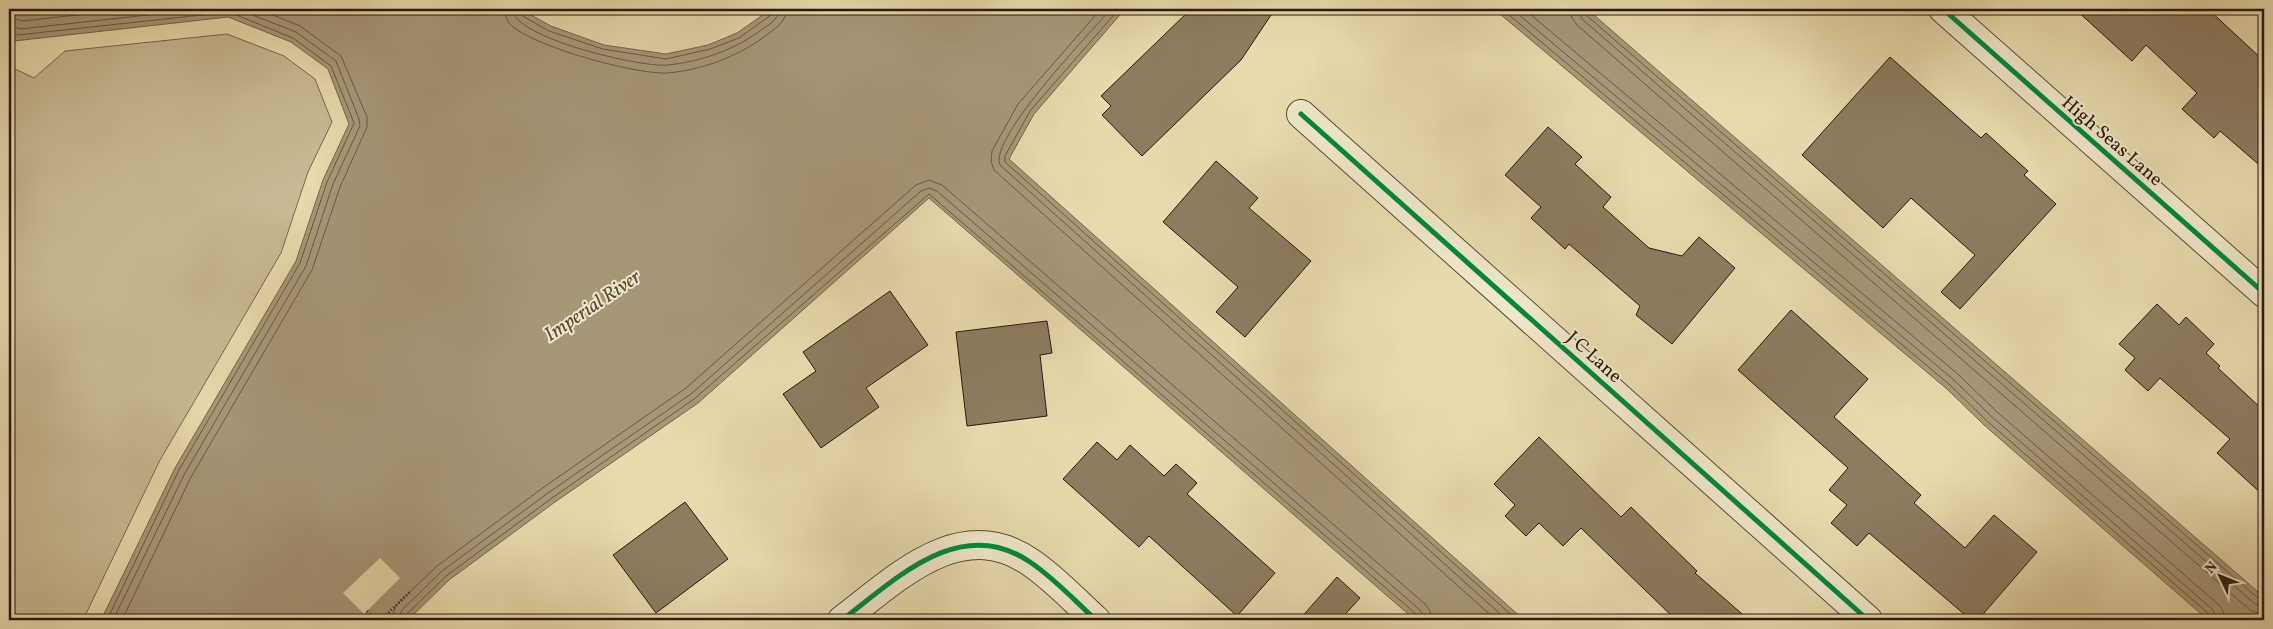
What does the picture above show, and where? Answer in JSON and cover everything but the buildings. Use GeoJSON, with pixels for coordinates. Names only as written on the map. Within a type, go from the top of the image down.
{"type":"FeatureCollection","features":[{"type":"Feature","properties":{"kind":"street","name":"High Seas Lane"},"geometry":{"type":"LineString","coordinates":[[1943,9],[2264,293]]}},
{"type":"Feature","properties":{"kind":"street","name":"J C Lane"},"geometry":{"type":"LineString","coordinates":[[1301,114],[1868,620]]}},
{"type":"Feature","properties":{"kind":"street"},"geometry":{"type":"LineString","coordinates":[[842,620],[917,563],[954,547],[994,545],[1030,562],[1096,620]]}},
{"type":"Feature","properties":{"kind":"path"},"geometry":{"type":"LineString","coordinates":[[381,620],[410,592]]}},
{"type":"Feature","properties":{"kind":"path"},"geometry":{"type":"LineString","coordinates":[[366,611],[376,620]]}},
{"type":"Feature","properties":{"kind":"shaded area"},"geometry":{"type":"Polygon","coordinates":[[[227,34],[284,56],[315,79],[332,122],[308,172],[281,253],[160,460],[83,620],[9,620],[9,66],[34,78],[65,51],[227,34]]]}},
{"type":"Feature","properties":{"kind":"water","name":"Imperial River"},"geometry":{"type":"Polygon","coordinates":[[[9,9],[520,9],[551,26],[604,45],[666,54],[708,45],[737,33],[771,9],[1125,9],[1034,114],[1009,159],[1524,620],[1415,620],[929,198],[698,403],[555,502],[449,580],[408,620],[101,620],[175,468],[296,261],[323,180],[349,124],[328,69],[291,42],[228,17],[14,41],[9,34],[9,9]]]}},
{"type":"Feature","properties":{"kind":"water"},"geometry":{"type":"Polygon","coordinates":[[[1494,9],[1587,9],[2264,597],[2264,620],[2208,620],[1984,425],[1947,389],[1494,9]]]}},
{"type":"Feature","properties":{"kind":"pier"},"geometry":{"type":"Polygon","coordinates":[[[380,558],[400,578],[364,614],[343,593],[380,558]]]}},
{"type":"Feature","properties":{"kind":"cycle path"},"geometry":{"type":"LineString","coordinates":[[1943,9],[2264,293]]}},
{"type":"Feature","properties":{"kind":"cycle path"},"geometry":{"type":"LineString","coordinates":[[1301,114],[1868,620]]}},
{"type":"Feature","properties":{"kind":"cycle path"},"geometry":{"type":"LineString","coordinates":[[842,620],[884,587],[930,558],[954,548],[979,545],[1004,549],[1030,562],[1056,582],[1096,620]]}}]}
